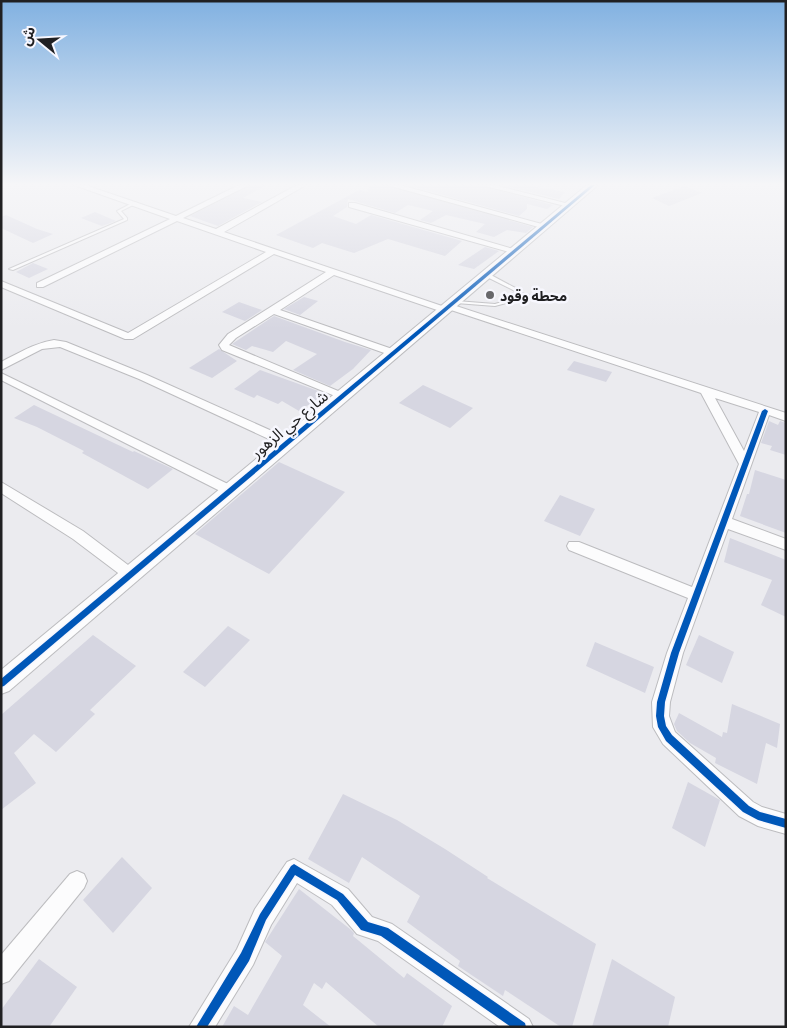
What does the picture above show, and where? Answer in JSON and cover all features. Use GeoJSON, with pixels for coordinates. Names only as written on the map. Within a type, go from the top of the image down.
{"type":"FeatureCollection","features":[{"type":"Feature","properties":{"kind":"street"},"geometry":{"type":"LineString","coordinates":[[40,285],[146,233]]}},
{"type":"Feature","properties":{"kind":"street"},"geometry":{"type":"LineString","coordinates":[[220,233],[333,272],[450,306],[786,418]]}},
{"type":"Feature","properties":{"kind":"street"},"geometry":{"type":"LineString","coordinates":[[452,233],[516,251]]}},
{"type":"Feature","properties":{"kind":"street","name":"شارع حي الزهور"},"geometry":{"type":"LineString","coordinates":[[1,684],[537,233]]}},
{"type":"Feature","properties":{"kind":"street"},"geometry":{"type":"LineString","coordinates":[[1,284],[129,337],[272,252]]}},
{"type":"Feature","properties":{"kind":"street"},"geometry":{"type":"LineString","coordinates":[[333,272],[232,336],[226,342],[226,348],[344,396]]}},
{"type":"Feature","properties":{"kind":"street"},"geometry":{"type":"LineString","coordinates":[[272,310],[394,353]]}},
{"type":"Feature","properties":{"kind":"street"},"geometry":{"type":"LineString","coordinates":[[1,367],[40,347],[49,344],[62,344],[143,377],[288,443]]}},
{"type":"Feature","properties":{"kind":"street"},"geometry":{"type":"LineString","coordinates":[[1,376],[231,491]]}},
{"type":"Feature","properties":{"kind":"street"},"geometry":{"type":"LineString","coordinates":[[706,392],[745,464]]}},
{"type":"Feature","properties":{"kind":"street"},"geometry":{"type":"LineString","coordinates":[[765,411],[675,653],[661,702],[662,727],[669,738],[746,809],[758,816],[786,824]]}},
{"type":"Feature","properties":{"kind":"street"},"geometry":{"type":"LineString","coordinates":[[1,487],[78,536],[131,575]]}},
{"type":"Feature","properties":{"kind":"street"},"geometry":{"type":"LineString","coordinates":[[724,522],[786,545]]}},
{"type":"Feature","properties":{"kind":"street"},"geometry":{"type":"LineString","coordinates":[[574,546],[697,595]]}},
{"type":"Feature","properties":{"kind":"street"},"geometry":{"type":"LineString","coordinates":[[201,1027],[245,957],[263,918],[294,869],[340,897],[365,926],[384,932],[521,1027]]}},
{"type":"Feature","properties":{"kind":"street"},"geometry":{"type":"LineString","coordinates":[[1,973],[76,881]]}},
{"type":"Feature","properties":{"kind":"lane"},"geometry":{"type":"LineString","coordinates":[[10,269],[94,233]]}},
{"type":"Feature","properties":{"kind":"lane"},"geometry":{"type":"LineString","coordinates":[[487,275],[519,291]]}},
{"type":"Feature","properties":{"kind":"lane"},"geometry":{"type":"LineString","coordinates":[[450,306],[495,305],[512,300]]}},
{"type":"Feature","properties":{"kind":"building"},"geometry":{"type":"Polygon","coordinates":[[[12,233],[53,234],[33,243],[12,233]]]}},
{"type":"Feature","properties":{"kind":"building"},"geometry":{"type":"Polygon","coordinates":[[[280,233],[434,233],[462,241],[445,256],[388,239],[354,253],[322,243],[313,248],[276,235],[280,233]]]}},
{"type":"Feature","properties":{"kind":"building"},"geometry":{"type":"Polygon","coordinates":[[[480,233],[501,233],[494,237],[480,233]]]}},
{"type":"Feature","properties":{"kind":"building"},"geometry":{"type":"Polygon","coordinates":[[[485,247],[499,251],[474,269],[458,265],[485,247]]]}},
{"type":"Feature","properties":{"kind":"building"},"geometry":{"type":"Polygon","coordinates":[[[33,263],[48,269],[29,278],[16,272],[33,263]]]}},
{"type":"Feature","properties":{"kind":"building"},"geometry":{"type":"Polygon","coordinates":[[[512,292],[535,295],[527,304],[516,301],[513,297],[506,298],[512,292]]]}},
{"type":"Feature","properties":{"kind":"building"},"geometry":{"type":"Polygon","coordinates":[[[304,297],[318,301],[300,315],[284,309],[304,297]]]}},
{"type":"Feature","properties":{"kind":"building"},"geometry":{"type":"Polygon","coordinates":[[[239,302],[262,310],[245,321],[222,312],[239,302]]]}},
{"type":"Feature","properties":{"kind":"building"},"geometry":{"type":"Polygon","coordinates":[[[274,316],[371,350],[353,369],[330,386],[293,370],[317,354],[286,341],[273,352],[252,346],[246,350],[232,344],[274,316]]]}},
{"type":"Feature","properties":{"kind":"building"},"geometry":{"type":"Polygon","coordinates":[[[219,349],[237,361],[212,378],[189,368],[219,349]]]}},
{"type":"Feature","properties":{"kind":"building"},"geometry":{"type":"Polygon","coordinates":[[[574,361],[612,372],[606,382],[567,370],[574,361]]]}},
{"type":"Feature","properties":{"kind":"building"},"geometry":{"type":"Polygon","coordinates":[[[260,370],[321,392],[319,394],[322,396],[299,411],[282,401],[278,404],[257,395],[254,398],[234,389],[260,370]]]}},
{"type":"Feature","properties":{"kind":"building"},"geometry":{"type":"Polygon","coordinates":[[[423,385],[473,408],[450,428],[399,403],[423,385]]]}},
{"type":"Feature","properties":{"kind":"building"},"geometry":{"type":"Polygon","coordinates":[[[34,405],[173,469],[148,489],[82,453],[84,451],[37,427],[14,418],[34,405]]]}},
{"type":"Feature","properties":{"kind":"building"},"geometry":{"type":"Polygon","coordinates":[[[769,421],[778,425],[780,421],[786,423],[786,455],[770,450],[772,446],[761,443],[769,421]]]}},
{"type":"Feature","properties":{"kind":"building"},"geometry":{"type":"Polygon","coordinates":[[[279,462],[345,492],[269,574],[195,534],[279,462]]]}},
{"type":"Feature","properties":{"kind":"building"},"geometry":{"type":"Polygon","coordinates":[[[755,470],[786,480],[786,533],[740,516],[747,494],[749,494],[755,470]]]}},
{"type":"Feature","properties":{"kind":"building"},"geometry":{"type":"Polygon","coordinates":[[[560,495],[595,509],[580,536],[544,521],[560,495]]]}},
{"type":"Feature","properties":{"kind":"building"},"geometry":{"type":"Polygon","coordinates":[[[730,538],[786,560],[786,617],[761,605],[772,580],[724,562],[730,538]]]}},
{"type":"Feature","properties":{"kind":"building"},"geometry":{"type":"Polygon","coordinates":[[[228,626],[250,640],[205,687],[183,672],[228,626]]]}},
{"type":"Feature","properties":{"kind":"building"},"geometry":{"type":"Polygon","coordinates":[[[93,635],[136,666],[90,710],[95,714],[56,752],[34,734],[14,753],[36,783],[1,810],[1,715],[93,635]]]}},
{"type":"Feature","properties":{"kind":"building"},"geometry":{"type":"Polygon","coordinates":[[[699,635],[734,652],[722,683],[686,665],[699,635]]]}},
{"type":"Feature","properties":{"kind":"building"},"geometry":{"type":"Polygon","coordinates":[[[595,642],[654,667],[645,693],[586,666],[595,642]]]}},
{"type":"Feature","properties":{"kind":"building"},"geometry":{"type":"Polygon","coordinates":[[[732,704],[780,724],[777,748],[766,743],[757,784],[715,763],[716,758],[690,743],[677,731],[674,724],[679,713],[722,737],[723,732],[727,733],[732,704]]]}},
{"type":"Feature","properties":{"kind":"building"},"geometry":{"type":"Polygon","coordinates":[[[688,782],[720,800],[705,847],[672,828],[688,782]]]}},
{"type":"Feature","properties":{"kind":"building"},"geometry":{"type":"Polygon","coordinates":[[[343,794],[397,820],[445,849],[487,878],[596,944],[572,1027],[561,1027],[505,990],[503,996],[458,966],[460,961],[407,922],[420,896],[362,857],[349,883],[308,859],[343,794]]]}},
{"type":"Feature","properties":{"kind":"building"},"geometry":{"type":"Polygon","coordinates":[[[122,857],[152,888],[113,933],[83,900],[122,857]]]}},
{"type":"Feature","properties":{"kind":"building"},"geometry":{"type":"Polygon","coordinates":[[[299,889],[350,929],[354,933],[353,936],[404,978],[407,973],[452,1006],[442,1027],[379,1027],[326,982],[322,989],[314,983],[303,1005],[331,1027],[222,1027],[234,1006],[248,1015],[282,956],[265,942],[299,889]]]}},
{"type":"Feature","properties":{"kind":"building"},"geometry":{"type":"Polygon","coordinates":[[[39,959],[77,987],[49,1027],[1,1027],[1,1010],[39,959]]]}},
{"type":"Feature","properties":{"kind":"building"},"geometry":{"type":"Polygon","coordinates":[[[612,959],[675,997],[668,1027],[592,1027],[612,959]]]}},
{"type":"Feature","properties":{"kind":"cycle path"},"geometry":{"type":"LineString","coordinates":[[1,684],[536,233]]}},
{"type":"Feature","properties":{"kind":"cycle path"},"geometry":{"type":"LineString","coordinates":[[765,411],[675,653],[661,702],[660,716],[662,727],[669,738],[746,809],[758,816],[786,824]]}},
{"type":"Feature","properties":{"kind":"cycle path"},"geometry":{"type":"LineString","coordinates":[[201,1027],[245,957],[263,917],[294,869],[340,897],[365,926],[384,932],[521,1027]]}},
{"type":"Feature","properties":{"kind":"place","name":"محطة وقود"},"geometry":{"type":"Point","coordinates":[490,295]}}]}
